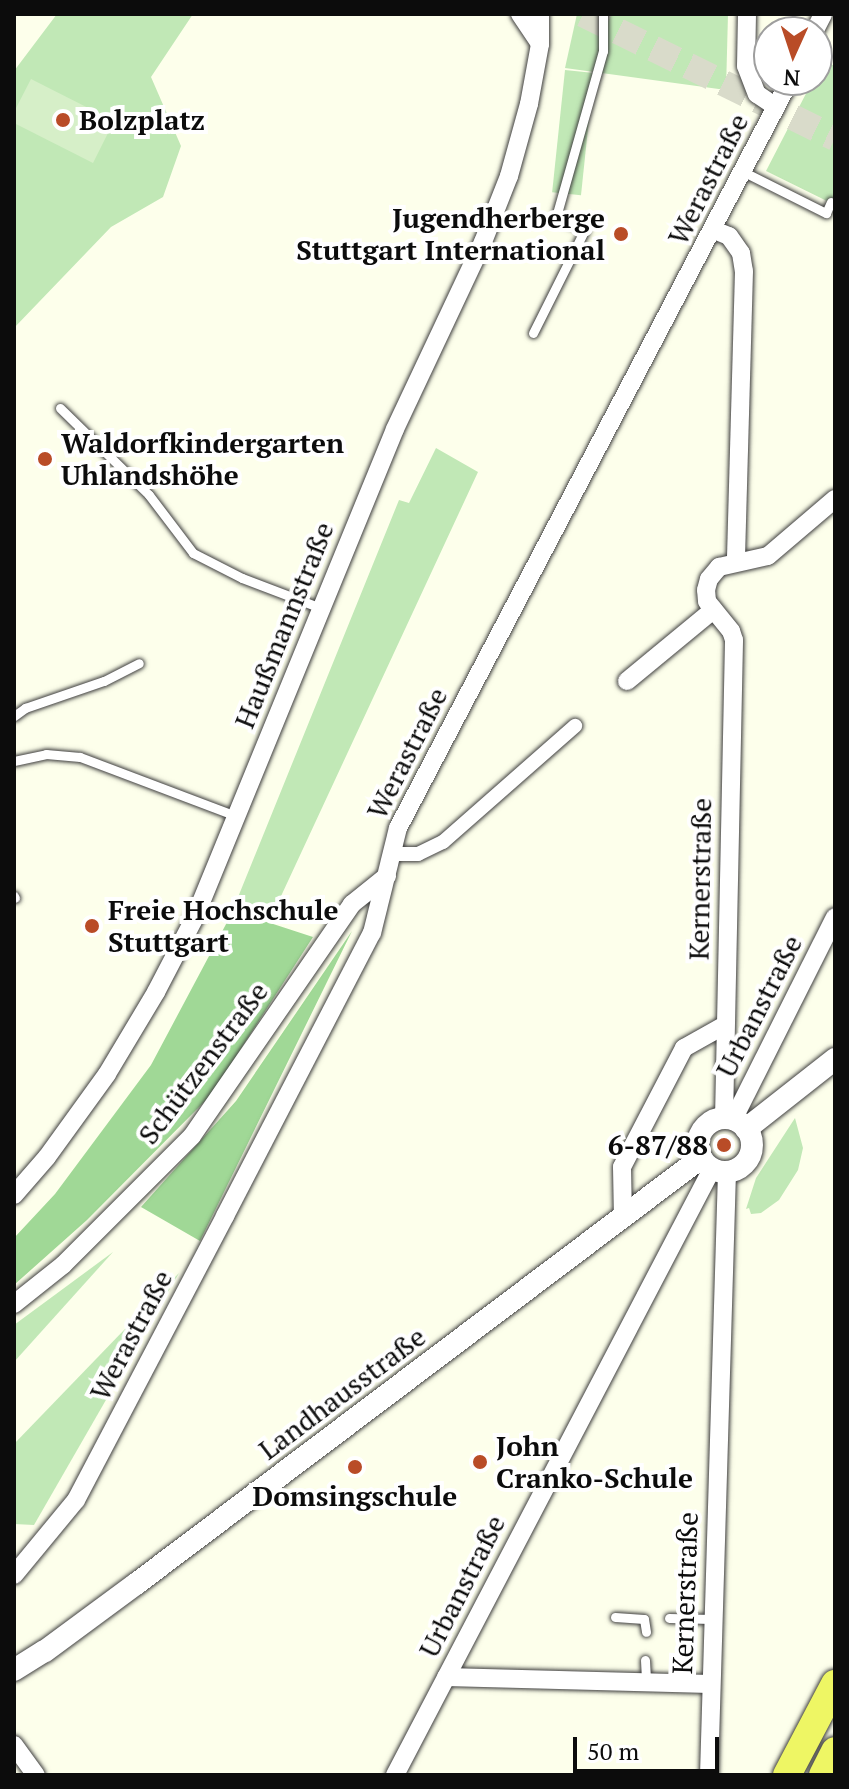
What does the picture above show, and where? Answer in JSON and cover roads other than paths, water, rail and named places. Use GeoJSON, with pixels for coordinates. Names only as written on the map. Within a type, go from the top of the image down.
{"type":"FeatureCollection","features":[{"type":"Feature","properties":{"kind":"main road"},"geometry":{"type":"LineString","coordinates":[[787,1775],[835,1684]]}},
{"type":"Feature","properties":{"kind":"main road"},"geometry":{"type":"LineString","coordinates":[[823,1775],[835,1751]]}},
{"type":"Feature","properties":{"kind":"street"},"geometry":{"type":"LineString","coordinates":[[520,14],[540,44]]}},
{"type":"Feature","properties":{"kind":"street","name":"Haußmannstraße"},"geometry":{"type":"LineString","coordinates":[[14,1195],[47,1157],[98,1086],[156,992],[195,917],[395,429],[483,242],[509,176],[525,119],[540,44],[540,14]]}},
{"type":"Feature","properties":{"kind":"street"},"geometry":{"type":"LineString","coordinates":[[747,14],[746,66],[757,94],[776,107]]}},
{"type":"Feature","properties":{"kind":"street","name":"Werastraße"},"geometry":{"type":"LineString","coordinates":[[14,1575],[76,1500],[372,933],[398,828],[782,96]]}},
{"type":"Feature","properties":{"kind":"street"},"geometry":{"type":"LineString","coordinates":[[714,230],[729,236],[741,253],[744,271],[736,562]]}},
{"type":"Feature","properties":{"kind":"street"},"geometry":{"type":"LineString","coordinates":[[627,681],[713,610],[707,601],[709,579],[719,567],[768,556],[835,499]]}},
{"type":"Feature","properties":{"kind":"street","name":"Kernerstraße"},"geometry":{"type":"LineString","coordinates":[[713,610],[731,631],[734,640],[725,1025],[734,1123]]}},
{"type":"Feature","properties":{"kind":"street"},"geometry":{"type":"LineString","coordinates":[[390,854],[418,854],[443,842],[575,726]]}},
{"type":"Feature","properties":{"kind":"street","name":"Schützenstraße"},"geometry":{"type":"LineString","coordinates":[[14,1304],[63,1265],[192,1136],[352,904],[387,876]]}},
{"type":"Feature","properties":{"kind":"street","name":"Urbanstraße"},"geometry":{"type":"LineString","coordinates":[[734,1123],[835,917]]}},
{"type":"Feature","properties":{"kind":"street"},"geometry":{"type":"LineString","coordinates":[[623,1219],[622,1167],[684,1048],[725,1025]]}},
{"type":"Feature","properties":{"kind":"street"},"geometry":{"type":"LineString","coordinates":[[734,1123],[835,1059]]}},
{"type":"Feature","properties":{"kind":"street"},"geometry":{"type":"LineString","coordinates":[[715,1120],[734,1123],[752,1144],[747,1160],[713,1166],[698,1141],[702,1132],[715,1120]]}},
{"type":"Feature","properties":{"kind":"street","name":"Kernerstraße"},"geometry":{"type":"LineString","coordinates":[[709,1775],[713,1166]]}},
{"type":"Feature","properties":{"kind":"street","name":"Urbanstraße"},"geometry":{"type":"LineString","coordinates":[[395,1775],[713,1166]]}},
{"type":"Feature","properties":{"kind":"street","name":"Landhausstraße"},"geometry":{"type":"LineString","coordinates":[[14,1670],[45,1651],[623,1219],[713,1166]]}},
{"type":"Feature","properties":{"kind":"street"},"geometry":{"type":"LineString","coordinates":[[446,1677],[710,1684]]}},
{"type":"Feature","properties":{"kind":"street"},"geometry":{"type":"LineString","coordinates":[[14,1745],[36,1775]]}},
{"type":"Feature","properties":{"kind":"lane"},"geometry":{"type":"LineString","coordinates":[[533,333],[585,229],[556,217],[603,51],[603,14]]}},
{"type":"Feature","properties":{"kind":"lane"},"geometry":{"type":"LineString","coordinates":[[744,172],[826,213],[831,202]]}},
{"type":"Feature","properties":{"kind":"lane"},"geometry":{"type":"LineString","coordinates":[[60,408],[149,495],[193,553],[242,578],[322,608]]}},
{"type":"Feature","properties":{"kind":"lane"},"geometry":{"type":"LineString","coordinates":[[14,716],[25,708],[104,681],[139,663]]}},
{"type":"Feature","properties":{"kind":"lane"},"geometry":{"type":"LineString","coordinates":[[14,761],[46,754],[80,757],[236,816]]}},
{"type":"Feature","properties":{"kind":"lane"},"geometry":{"type":"LineString","coordinates":[[615,1617],[644,1619],[646,1632]]}},
{"type":"Feature","properties":{"kind":"lane"},"geometry":{"type":"LineString","coordinates":[[669,1618],[712,1619]]}},
{"type":"Feature","properties":{"kind":"lane"},"geometry":{"type":"LineString","coordinates":[[645,1660],[646,1682]]}},
{"type":"Feature","properties":{"kind":"tunnel"},"geometry":{"type":"LineString","coordinates":[[583,14],[835,138]]}},
{"type":"Feature","properties":{"kind":"place","name":"Bolzplatz"},"geometry":{"type":"Point","coordinates":[63,120]}},
{"type":"Feature","properties":{"kind":"place","name":"Jugendherberge Stuttgart International"},"geometry":{"type":"Point","coordinates":[621,234]}},
{"type":"Feature","properties":{"kind":"place","name":"Waldorfkindergarten Uhlandshöhe"},"geometry":{"type":"Point","coordinates":[45,459]}},
{"type":"Feature","properties":{"kind":"place","name":"Freie Hochschule Stuttgart"},"geometry":{"type":"Point","coordinates":[92,926]}},
{"type":"Feature","properties":{"kind":"place","name":"6-87/88"},"geometry":{"type":"Point","coordinates":[724,1145]}},
{"type":"Feature","properties":{"kind":"place","name":"John Cranko-Schule"},"geometry":{"type":"Point","coordinates":[480,1462]}},
{"type":"Feature","properties":{"kind":"place","name":"Domsingschule"},"geometry":{"type":"Point","coordinates":[355,1467]}}]}
